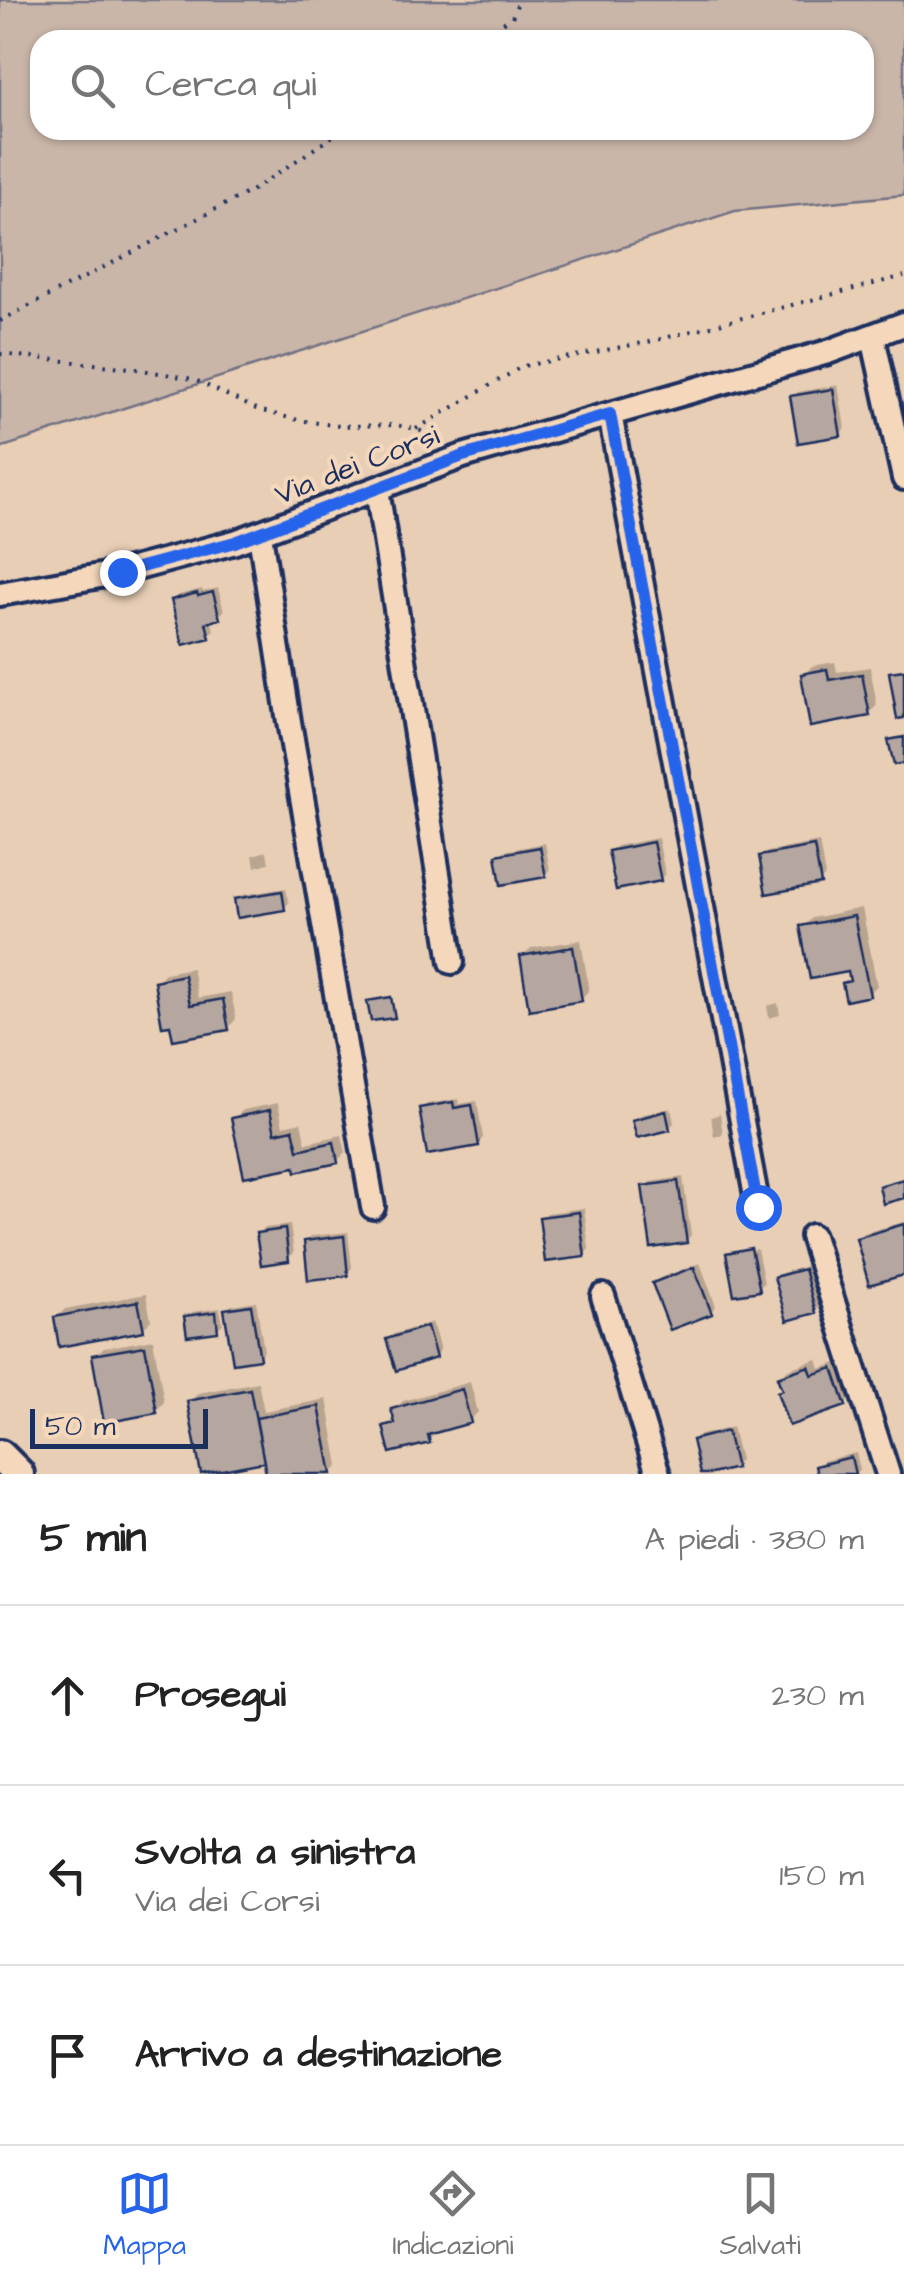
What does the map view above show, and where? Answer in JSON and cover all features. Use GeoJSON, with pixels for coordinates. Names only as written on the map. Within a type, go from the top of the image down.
{"type":"FeatureCollection","features":[{"type":"Feature","properties":{"kind":"main road"},"geometry":{"type":"LineString","coordinates":[[0,1456],[18,1474]]}},
{"type":"Feature","properties":{"kind":"street","name":"Via dei Corsi"},"geometry":{"type":"LineString","coordinates":[[0,594],[141,568],[260,534],[451,461],[812,357],[904,324]]}},
{"type":"Feature","properties":{"kind":"street"},"geometry":{"type":"LineString","coordinates":[[873,337],[904,478]]}},
{"type":"Feature","properties":{"kind":"street"},"geometry":{"type":"LineString","coordinates":[[610,414],[758,1207]]}},
{"type":"Feature","properties":{"kind":"street"},"geometry":{"type":"LineString","coordinates":[[377,490],[452,962]]}},
{"type":"Feature","properties":{"kind":"street"},"geometry":{"type":"LineString","coordinates":[[260,534],[372,1207]]}},
{"type":"Feature","properties":{"kind":"street"},"geometry":{"type":"LineString","coordinates":[[812,1236],[888,1474]]}},
{"type":"Feature","properties":{"kind":"street"},"geometry":{"type":"LineString","coordinates":[[603,1296],[658,1474]]}},
{"type":"Feature","properties":{"kind":"path"},"geometry":{"type":"LineString","coordinates":[[491,30],[512,16],[520,0]]}},
{"type":"Feature","properties":{"kind":"path"},"geometry":{"type":"LineString","coordinates":[[0,321],[251,191],[327,140]]}},
{"type":"Feature","properties":{"kind":"path"},"geometry":{"type":"LineString","coordinates":[[416,428],[523,366],[652,341],[904,276]]}},
{"type":"Feature","properties":{"kind":"path"},"geometry":{"type":"LineString","coordinates":[[0,354],[193,379],[258,410],[298,420],[339,426],[416,428],[450,443],[451,461]]}},
{"type":"Feature","properties":{"kind":"shaded area"},"geometry":{"type":"Polygon","coordinates":[[[0,0],[904,0],[904,195],[735,211],[0,448],[0,0]]]}},
{"type":"Feature","properties":{"kind":"building"},"geometry":{"type":"Polygon","coordinates":[[[833,389],[841,436],[798,443],[790,396],[833,389]]]}},
{"type":"Feature","properties":{"kind":"building"},"geometry":{"type":"Polygon","coordinates":[[[213,592],[220,619],[206,623],[210,638],[183,645],[171,600],[213,592]]]}},
{"type":"Feature","properties":{"kind":"building"},"geometry":{"type":"Polygon","coordinates":[[[827,669],[829,680],[862,674],[870,716],[810,727],[801,674],[827,669]]]}},
{"type":"Feature","properties":{"kind":"building"},"geometry":{"type":"Polygon","coordinates":[[[904,670],[904,718],[897,719],[889,672],[904,670]]]}},
{"type":"Feature","properties":{"kind":"building"},"geometry":{"type":"Polygon","coordinates":[[[904,737],[904,763],[894,765],[888,740],[904,737]]]}},
{"type":"Feature","properties":{"kind":"building"},"geometry":{"type":"Polygon","coordinates":[[[653,842],[661,881],[616,890],[608,851],[653,842]]]}},
{"type":"Feature","properties":{"kind":"building"},"geometry":{"type":"Polygon","coordinates":[[[814,846],[821,884],[766,894],[759,856],[814,846]]]}},
{"type":"Feature","properties":{"kind":"building"},"geometry":{"type":"Polygon","coordinates":[[[540,847],[546,877],[501,885],[496,855],[540,847]]]}},
{"type":"Feature","properties":{"kind":"building"},"geometry":{"type":"Polygon","coordinates":[[[282,891],[285,910],[237,918],[234,899],[282,891]]]}},
{"type":"Feature","properties":{"kind":"building"},"geometry":{"type":"Polygon","coordinates":[[[854,916],[870,996],[846,1001],[842,983],[850,981],[848,972],[810,979],[800,926],[854,916]]]}},
{"type":"Feature","properties":{"kind":"building"},"geometry":{"type":"Polygon","coordinates":[[[573,947],[582,1001],[529,1010],[520,956],[573,947]]]}},
{"type":"Feature","properties":{"kind":"building"},"geometry":{"type":"Polygon","coordinates":[[[184,975],[190,1005],[223,999],[229,1030],[173,1040],[170,1025],[162,1026],[154,981],[184,975]]]}},
{"type":"Feature","properties":{"kind":"building"},"geometry":{"type":"Polygon","coordinates":[[[391,997],[395,1018],[371,1021],[367,1001],[391,997]]]}},
{"type":"Feature","properties":{"kind":"building"},"geometry":{"type":"Polygon","coordinates":[[[453,1102],[454,1108],[472,1105],[479,1146],[427,1155],[419,1108],[453,1102]]]}},
{"type":"Feature","properties":{"kind":"building"},"geometry":{"type":"Polygon","coordinates":[[[270,1110],[275,1133],[293,1129],[298,1150],[334,1142],[338,1163],[244,1177],[231,1118],[270,1110]]]}},
{"type":"Feature","properties":{"kind":"building"},"geometry":{"type":"Polygon","coordinates":[[[666,1111],[670,1130],[637,1138],[632,1120],[666,1111]]]}},
{"type":"Feature","properties":{"kind":"building"},"geometry":{"type":"Polygon","coordinates":[[[904,1179],[904,1198],[883,1204],[879,1186],[904,1179]]]}},
{"type":"Feature","properties":{"kind":"building"},"geometry":{"type":"Polygon","coordinates":[[[678,1181],[687,1243],[651,1248],[642,1186],[678,1181]]]}},
{"type":"Feature","properties":{"kind":"building"},"geometry":{"type":"Polygon","coordinates":[[[579,1212],[585,1257],[545,1262],[539,1217],[579,1212]]]}},
{"type":"Feature","properties":{"kind":"building"},"geometry":{"type":"Polygon","coordinates":[[[904,1224],[904,1275],[869,1285],[856,1238],[904,1224]]]}},
{"type":"Feature","properties":{"kind":"building"},"geometry":{"type":"Polygon","coordinates":[[[285,1229],[289,1261],[261,1265],[256,1233],[285,1229]]]}},
{"type":"Feature","properties":{"kind":"building"},"geometry":{"type":"Polygon","coordinates":[[[344,1236],[348,1276],[308,1280],[304,1241],[344,1236]]]}},
{"type":"Feature","properties":{"kind":"building"},"geometry":{"type":"Polygon","coordinates":[[[751,1248],[760,1291],[734,1295],[726,1253],[751,1248]]]}},
{"type":"Feature","properties":{"kind":"building"},"geometry":{"type":"Polygon","coordinates":[[[694,1267],[712,1314],[670,1330],[652,1283],[694,1267]]]}},
{"type":"Feature","properties":{"kind":"building"},"geometry":{"type":"Polygon","coordinates":[[[804,1269],[816,1313],[787,1321],[774,1277],[804,1269]]]}},
{"type":"Feature","properties":{"kind":"building"},"geometry":{"type":"Polygon","coordinates":[[[138,1301],[144,1331],[59,1347],[54,1317],[138,1301]]]}},
{"type":"Feature","properties":{"kind":"building"},"geometry":{"type":"Polygon","coordinates":[[[251,1305],[260,1359],[233,1363],[224,1309],[251,1305]]]}},
{"type":"Feature","properties":{"kind":"building"},"geometry":{"type":"Polygon","coordinates":[[[216,1312],[218,1332],[187,1336],[184,1316],[216,1312]]]}},
{"type":"Feature","properties":{"kind":"building"},"geometry":{"type":"Polygon","coordinates":[[[427,1326],[436,1358],[396,1371],[386,1339],[427,1326]]]}},
{"type":"Feature","properties":{"kind":"building"},"geometry":{"type":"Polygon","coordinates":[[[145,1346],[157,1413],[104,1423],[92,1355],[145,1346]]]}},
{"type":"Feature","properties":{"kind":"building"},"geometry":{"type":"Polygon","coordinates":[[[809,1366],[812,1375],[833,1368],[846,1406],[789,1426],[777,1392],[782,1390],[777,1377],[809,1366]]]}},
{"type":"Feature","properties":{"kind":"building"},"geometry":{"type":"Polygon","coordinates":[[[250,1389],[264,1462],[201,1474],[187,1401],[250,1389]]]}},
{"type":"Feature","properties":{"kind":"building"},"geometry":{"type":"Polygon","coordinates":[[[462,1389],[471,1423],[428,1435],[430,1443],[390,1453],[383,1426],[395,1423],[391,1409],[462,1389]]]}},
{"type":"Feature","properties":{"kind":"building"},"geometry":{"type":"Polygon","coordinates":[[[319,1406],[332,1474],[266,1474],[256,1418],[319,1406]]]}},
{"type":"Feature","properties":{"kind":"building"},"geometry":{"type":"Polygon","coordinates":[[[727,1431],[736,1468],[700,1474],[692,1440],[727,1431]]]}},
{"type":"Feature","properties":{"kind":"building"},"geometry":{"type":"Polygon","coordinates":[[[851,1457],[855,1474],[817,1474],[815,1466],[851,1457]]]}},
{"type":"Feature","properties":{"kind":"route"},"geometry":{"type":"LineString","coordinates":[[122,572],[260,534],[463,456],[610,414],[758,1207]]}}]}
